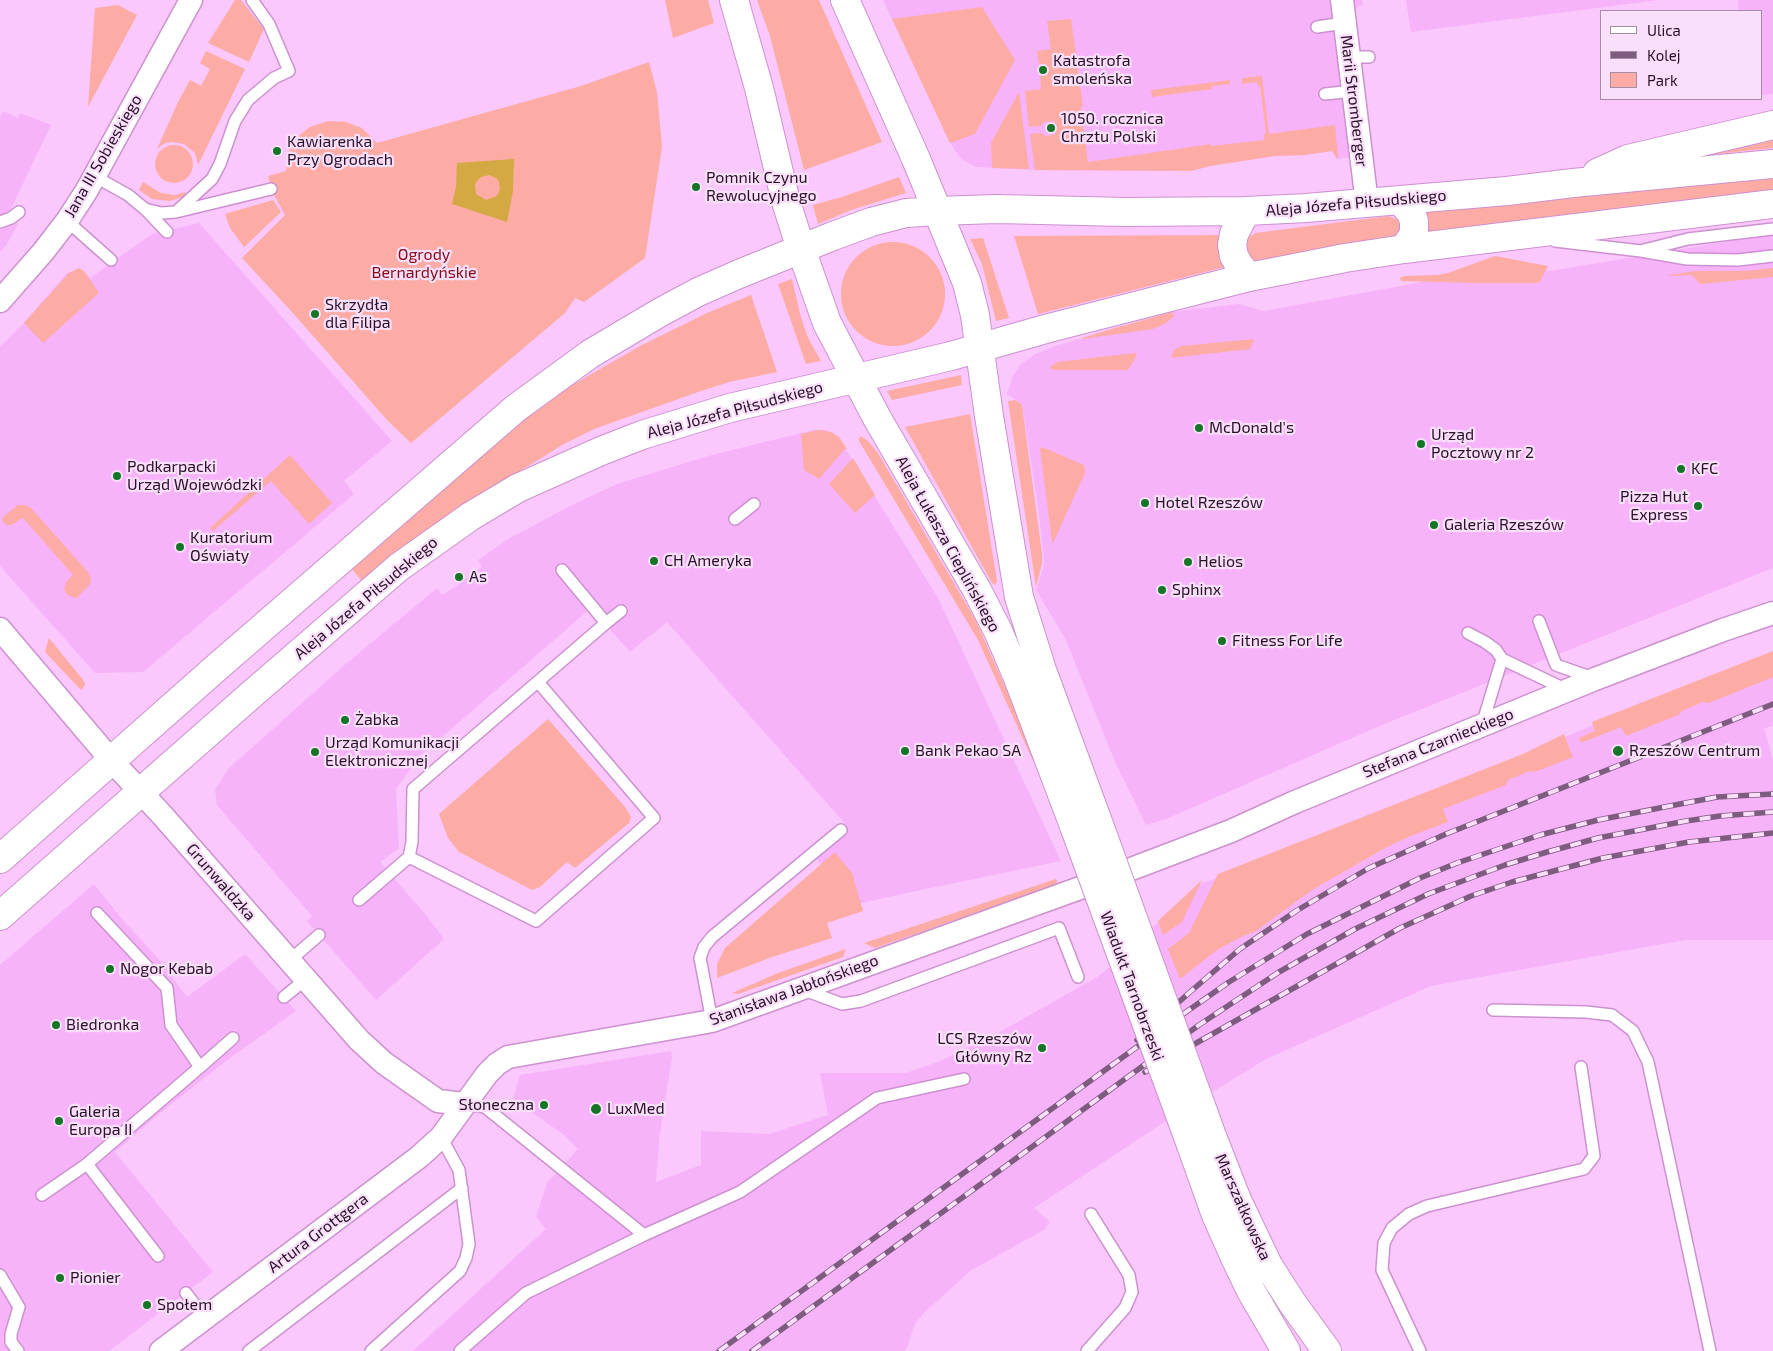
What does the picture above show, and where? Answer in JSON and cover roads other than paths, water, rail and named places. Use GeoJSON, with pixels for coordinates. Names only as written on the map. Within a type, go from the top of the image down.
{"type":"FeatureCollection","features":[{"type":"Feature","properties":{"kind":"main road"},"geometry":{"type":"LineString","coordinates":[[0,859],[462,453],[516,408],[590,354],[659,313],[723,281],[801,249],[786,202],[759,88],[734,0]]}},
{"type":"Feature","properties":{"kind":"main road"},"geometry":{"type":"LineString","coordinates":[[845,0],[916,159],[937,211]]}},
{"type":"Feature","properties":{"kind":"main road"},"geometry":{"type":"LineString","coordinates":[[1573,183],[1628,159],[1773,125]]}},
{"type":"Feature","properties":{"kind":"main road","name":"Aleja Józefa Piłsudskiego"},"geometry":{"type":"LineString","coordinates":[[801,249],[871,222],[906,213],[998,209],[1126,212],[1246,211],[1306,208],[1507,191],[1773,164]]}},
{"type":"Feature","properties":{"kind":"main road"},"geometry":{"type":"LineString","coordinates":[[1400,200],[1411,213],[1414,221],[1414,234],[1404,249]]}},
{"type":"Feature","properties":{"kind":"main road"},"geometry":{"type":"LineString","coordinates":[[980,348],[1049,328],[1249,277],[1345,258],[1404,249],[1773,204]]}},
{"type":"Feature","properties":{"kind":"main road","name":"Aleja Łukasza Cieplińskiego"},"geometry":{"type":"LineString","coordinates":[[937,211],[967,282],[975,315],[989,416],[1019,597],[1086,823]]}},
{"type":"Feature","properties":{"kind":"main road"},"geometry":{"type":"LineString","coordinates":[[1246,211],[1234,234],[1232,245],[1234,256],[1249,277]]}},
{"type":"Feature","properties":{"kind":"main road","name":"Aleja Łukasza Cieplińskiego"},"geometry":{"type":"LineString","coordinates":[[801,249],[827,323],[913,482],[977,590],[998,631],[1086,823]]}},
{"type":"Feature","properties":{"kind":"main road","name":"Aleja Józefa Piłsudskiego"},"geometry":{"type":"LineString","coordinates":[[0,916],[399,567],[471,516],[518,488],[558,469],[642,435],[730,408],[980,348]]}},
{"type":"Feature","properties":{"kind":"main road","name":"Wiadukt Tarnobrzeski"},"geometry":{"type":"LineString","coordinates":[[1086,823],[1202,1140]]}},
{"type":"Feature","properties":{"kind":"main road","name":"Marszałkowska"},"geometry":{"type":"LineString","coordinates":[[1202,1140],[1216,1216],[1237,1262],[1286,1351]]}},
{"type":"Feature","properties":{"kind":"main road","name":"Marszałkowska"},"geometry":{"type":"LineString","coordinates":[[1202,1140],[1237,1200],[1268,1265],[1326,1351]]}},
{"type":"Feature","properties":{"kind":"street","name":"Jana III Sobieskiego"},"geometry":{"type":"LineString","coordinates":[[0,301],[43,252],[67,221],[94,176],[191,0]]}},
{"type":"Feature","properties":{"kind":"street","name":"Marii Stromberger"},"geometry":{"type":"LineString","coordinates":[[1342,0],[1367,203]]}},
{"type":"Feature","properties":{"kind":"street","name":"Stefana Czarnieckiego"},"geometry":{"type":"LineString","coordinates":[[1105,879],[1231,831],[1295,802],[1567,690],[1723,630],[1773,613]]}},
{"type":"Feature","properties":{"kind":"street","name":"Grunwaldzka"},"geometry":{"type":"LineString","coordinates":[[0,629],[111,760],[163,816],[359,1040],[384,1063],[438,1102],[464,1104]]}},
{"type":"Feature","properties":{"kind":"street","name":"Stanisława Jabłońskiego"},"geometry":{"type":"LineString","coordinates":[[464,1104],[497,1064],[508,1057],[712,1021],[1105,879]]}},
{"type":"Feature","properties":{"kind":"street","name":"Artura Grottgera"},"geometry":{"type":"LineString","coordinates":[[161,1351],[431,1147],[464,1104]]}},
{"type":"Feature","properties":{"kind":"lane"},"geometry":{"type":"LineString","coordinates":[[176,212],[212,179],[220,164],[235,121],[248,100],[274,78],[289,71],[269,24],[252,0]]}},
{"type":"Feature","properties":{"kind":"lane"},"geometry":{"type":"LineString","coordinates":[[1317,27],[1344,23]]}},
{"type":"Feature","properties":{"kind":"lane"},"geometry":{"type":"LineString","coordinates":[[1325,94],[1353,91]]}},
{"type":"Feature","properties":{"kind":"lane"},"geometry":{"type":"LineString","coordinates":[[94,176],[128,195],[145,209],[167,232]]}},
{"type":"Feature","properties":{"kind":"lane"},"geometry":{"type":"LineString","coordinates":[[145,209],[161,213],[176,212],[271,188]]}},
{"type":"Feature","properties":{"kind":"lane"},"geometry":{"type":"LineString","coordinates":[[0,222],[11,218],[19,212]]}},
{"type":"Feature","properties":{"kind":"lane"},"geometry":{"type":"LineString","coordinates":[[67,221],[111,260]]}},
{"type":"Feature","properties":{"kind":"lane"},"geometry":{"type":"LineString","coordinates":[[1641,251],[1688,238],[1773,229]]}},
{"type":"Feature","properties":{"kind":"lane"},"geometry":{"type":"LineString","coordinates":[[1513,236],[1641,251],[1687,259],[1738,260],[1773,256]]}},
{"type":"Feature","properties":{"kind":"lane"},"geometry":{"type":"LineString","coordinates":[[735,519],[754,504]]}},
{"type":"Feature","properties":{"kind":"lane"},"geometry":{"type":"LineString","coordinates":[[562,570],[606,623]]}},
{"type":"Feature","properties":{"kind":"lane"},"geometry":{"type":"LineString","coordinates":[[359,900],[409,857],[412,842],[413,790],[620,611]]}},
{"type":"Feature","properties":{"kind":"lane"},"geometry":{"type":"LineString","coordinates":[[1539,621],[1556,665],[1595,679]]}},
{"type":"Feature","properties":{"kind":"lane"},"geometry":{"type":"LineString","coordinates":[[1468,633],[1496,650],[1502,659],[1567,690]]}},
{"type":"Feature","properties":{"kind":"lane"},"geometry":{"type":"LineString","coordinates":[[1482,726],[1502,659]]}},
{"type":"Feature","properties":{"kind":"lane"},"geometry":{"type":"LineString","coordinates":[[409,857],[536,921],[654,818],[538,682]]}},
{"type":"Feature","properties":{"kind":"lane"},"geometry":{"type":"LineString","coordinates":[[712,1021],[700,958],[704,946],[712,937],[842,830]]}},
{"type":"Feature","properties":{"kind":"lane"},"geometry":{"type":"LineString","coordinates":[[96,913],[168,988],[171,1025],[200,1067]]}},
{"type":"Feature","properties":{"kind":"lane"},"geometry":{"type":"LineString","coordinates":[[799,988],[842,1004],[861,1001],[1059,928],[1078,977]]}},
{"type":"Feature","properties":{"kind":"lane"},"geometry":{"type":"LineString","coordinates":[[290,960],[319,935]]}},
{"type":"Feature","properties":{"kind":"lane"},"geometry":{"type":"LineString","coordinates":[[284,998],[306,979]]}},
{"type":"Feature","properties":{"kind":"lane"},"geometry":{"type":"LineString","coordinates":[[1493,1010],[1586,1012],[1612,1016],[1633,1031],[1648,1062],[1710,1351]]}},
{"type":"Feature","properties":{"kind":"lane"},"geometry":{"type":"LineString","coordinates":[[42,1195],[87,1164],[233,1038]]}},
{"type":"Feature","properties":{"kind":"lane"},"geometry":{"type":"LineString","coordinates":[[1420,1351],[1382,1270],[1384,1243],[1392,1228],[1409,1214],[1427,1206],[1584,1169],[1594,1156],[1581,1067]]}},
{"type":"Feature","properties":{"kind":"lane"},"geometry":{"type":"LineString","coordinates":[[460,1351],[526,1292],[644,1235],[740,1192],[877,1098],[964,1078]]}},
{"type":"Feature","properties":{"kind":"lane"},"geometry":{"type":"LineString","coordinates":[[464,1104],[485,1107],[644,1235]]}},
{"type":"Feature","properties":{"kind":"lane"},"geometry":{"type":"LineString","coordinates":[[371,1351],[460,1271],[466,1258],[469,1244],[459,1170],[441,1136]]}},
{"type":"Feature","properties":{"kind":"lane"},"geometry":{"type":"LineString","coordinates":[[87,1164],[158,1256]]}},
{"type":"Feature","properties":{"kind":"lane"},"geometry":{"type":"LineString","coordinates":[[249,1351],[462,1188]]}},
{"type":"Feature","properties":{"kind":"lane"},"geometry":{"type":"LineString","coordinates":[[1087,1351],[1124,1308],[1132,1292],[1129,1275],[1091,1214]]}},
{"type":"Feature","properties":{"kind":"lane"},"geometry":{"type":"LineString","coordinates":[[0,1275],[19,1307],[11,1334],[11,1342],[18,1351]]}},
{"type":"Feature","properties":{"kind":"lane"},"geometry":{"type":"LineString","coordinates":[[186,1293],[205,1318]]}},
{"type":"Feature","properties":{"kind":"railway"},"geometry":{"type":"LineString","coordinates":[[1137,1040],[1240,949],[1296,911],[1369,868],[1446,834],[1773,704]]}},
{"type":"Feature","properties":{"kind":"railway"},"geometry":{"type":"LineString","coordinates":[[719,1351],[1156,1033],[1229,982],[1307,934],[1420,878],[1457,863],[1540,835],[1598,820],[1717,797],[1773,794]]}},
{"type":"Feature","properties":{"kind":"railway"},"geometry":{"type":"LineString","coordinates":[[752,1351],[1199,1025],[1279,972],[1355,929],[1428,894],[1505,865],[1547,852],[1598,838],[1686,821],[1773,812]]}},
{"type":"Feature","properties":{"kind":"railway"},"geometry":{"type":"LineString","coordinates":[[1145,1072],[1400,928],[1471,896],[1512,882],[1603,858],[1689,842],[1773,833]]}},
{"type":"Feature","properties":{"kind":"place","name":"Katastrofa smoleńska"},"geometry":{"type":"Point","coordinates":[1043,70]}},
{"type":"Feature","properties":{"kind":"place","name":"1050. rocznica Chrztu Polski"},"geometry":{"type":"Point","coordinates":[1051,128]}},
{"type":"Feature","properties":{"kind":"place","name":"Kawiarenka Przy Ogrodach"},"geometry":{"type":"Point","coordinates":[277,151]}},
{"type":"Feature","properties":{"kind":"place","name":"Pomnik Czynu Rewolucyjnego"},"geometry":{"type":"Point","coordinates":[696,187]}},
{"type":"Feature","properties":{"kind":"place","name":"Skrzydła dla Filipa"},"geometry":{"type":"Point","coordinates":[315,314]}},
{"type":"Feature","properties":{"kind":"place","name":"McDonald's"},"geometry":{"type":"Point","coordinates":[1199,428]}},
{"type":"Feature","properties":{"kind":"place","name":"Urząd Pocztowy nr 2"},"geometry":{"type":"Point","coordinates":[1421,444]}},
{"type":"Feature","properties":{"kind":"place","name":"KFC"},"geometry":{"type":"Point","coordinates":[1681,469]}},
{"type":"Feature","properties":{"kind":"place","name":"Podkarpacki Urząd Wojewódzki"},"geometry":{"type":"Point","coordinates":[117,476]}},
{"type":"Feature","properties":{"kind":"place","name":"Hotel Rzeszów"},"geometry":{"type":"Point","coordinates":[1145,503]}},
{"type":"Feature","properties":{"kind":"place","name":"Pizza Hut Express"},"geometry":{"type":"Point","coordinates":[1698,506]}},
{"type":"Feature","properties":{"kind":"place","name":"Galeria Rzeszów"},"geometry":{"type":"Point","coordinates":[1434,525]}},
{"type":"Feature","properties":{"kind":"place","name":"Kuratorium Oświaty"},"geometry":{"type":"Point","coordinates":[180,547]}},
{"type":"Feature","properties":{"kind":"place","name":"CH Ameryka"},"geometry":{"type":"Point","coordinates":[654,561]}},
{"type":"Feature","properties":{"kind":"place","name":"Helios"},"geometry":{"type":"Point","coordinates":[1188,562]}},
{"type":"Feature","properties":{"kind":"place","name":"As"},"geometry":{"type":"Point","coordinates":[459,577]}},
{"type":"Feature","properties":{"kind":"place","name":"Sphinx"},"geometry":{"type":"Point","coordinates":[1162,590]}},
{"type":"Feature","properties":{"kind":"place","name":"Fitness For Life"},"geometry":{"type":"Point","coordinates":[1222,641]}},
{"type":"Feature","properties":{"kind":"place","name":"Żabka"},"geometry":{"type":"Point","coordinates":[345,720]}},
{"type":"Feature","properties":{"kind":"place","name":"Bank Pekao SA"},"geometry":{"type":"Point","coordinates":[905,751]}},
{"type":"Feature","properties":{"kind":"place","name":"Rzeszów Centrum"},"geometry":{"type":"Point","coordinates":[1618,751]}},
{"type":"Feature","properties":{"kind":"place","name":"Urząd Komunikacji Elektronicznej"},"geometry":{"type":"Point","coordinates":[315,752]}},
{"type":"Feature","properties":{"kind":"place","name":"Nogor Kebab"},"geometry":{"type":"Point","coordinates":[110,969]}},
{"type":"Feature","properties":{"kind":"place","name":"Biedronka"},"geometry":{"type":"Point","coordinates":[56,1025]}},
{"type":"Feature","properties":{"kind":"place","name":"LCS Rzeszów Główny Rz"},"geometry":{"type":"Point","coordinates":[1042,1048]}},
{"type":"Feature","properties":{"kind":"place","name":"Słoneczna"},"geometry":{"type":"Point","coordinates":[544,1105]}},
{"type":"Feature","properties":{"kind":"place","name":"LuxMed"},"geometry":{"type":"Point","coordinates":[596,1109]}},
{"type":"Feature","properties":{"kind":"place","name":"Galeria Europa II"},"geometry":{"type":"Point","coordinates":[59,1121]}},
{"type":"Feature","properties":{"kind":"place","name":"Pionier"},"geometry":{"type":"Point","coordinates":[60,1278]}},
{"type":"Feature","properties":{"kind":"place","name":"Społem"},"geometry":{"type":"Point","coordinates":[147,1305]}},
{"type":"Feature","properties":{"kind":"park label","name":"Ogrody Bernardyńskie"},"geometry":{"type":"Point","coordinates":[424,264]}}]}
